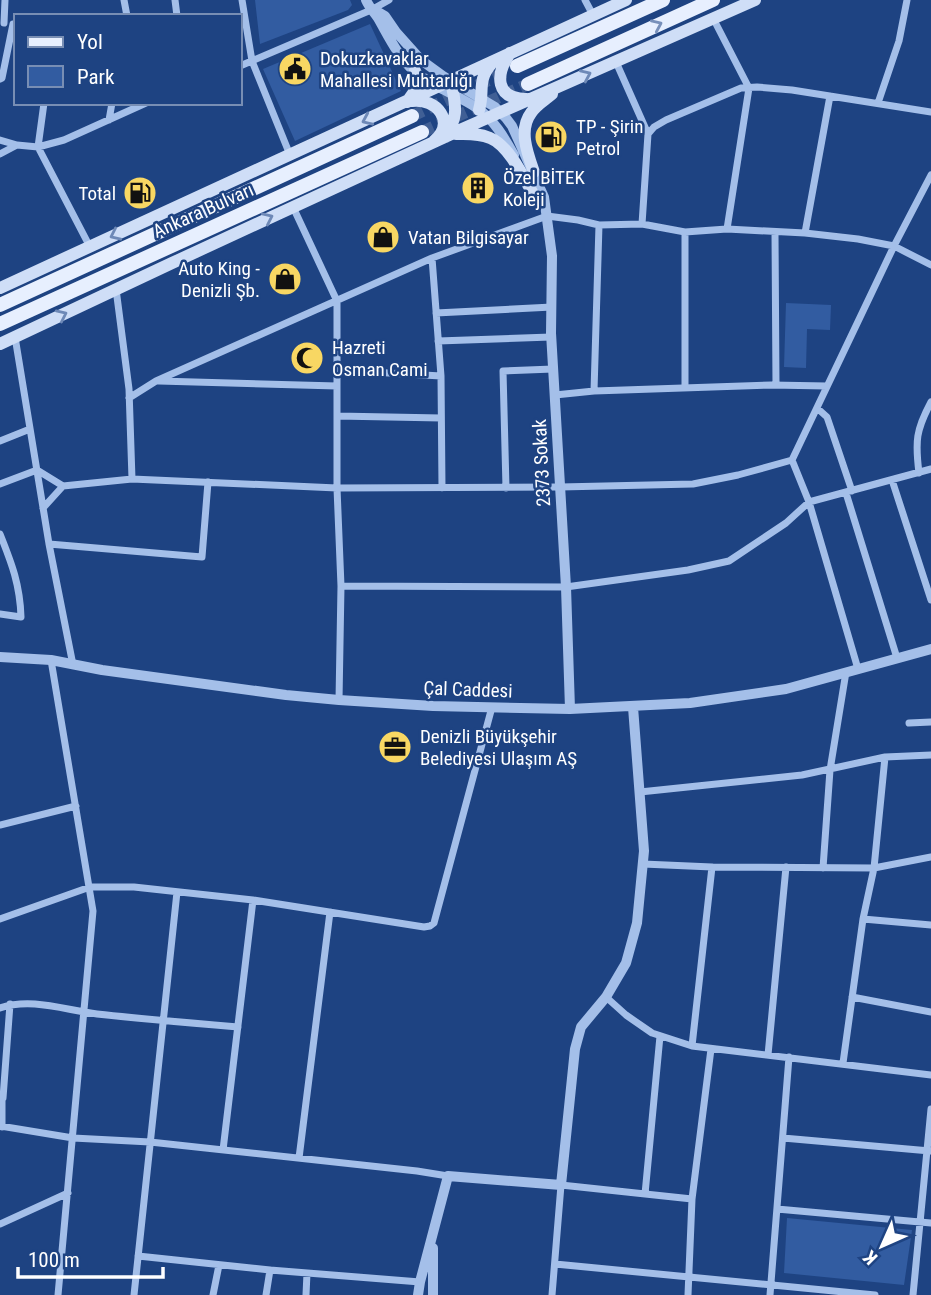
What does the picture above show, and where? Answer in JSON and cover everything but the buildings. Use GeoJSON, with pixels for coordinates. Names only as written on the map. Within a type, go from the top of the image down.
{"type":"FeatureCollection","features":[{"type":"Feature","properties":{"kind":"main road"},"geometry":{"type":"LineString","coordinates":[[626,0],[593,15],[501,67],[501,85],[514,98],[712,0]]}},
{"type":"Feature","properties":{"kind":"main road"},"geometry":{"type":"LineString","coordinates":[[0,289],[290,155],[410,109],[438,86],[494,60],[514,60],[663,0]]}},
{"type":"Feature","properties":{"kind":"main road"},"geometry":{"type":"LineString","coordinates":[[448,136],[488,110],[529,91],[564,85],[755,0]]}},
{"type":"Feature","properties":{"kind":"main road"},"geometry":{"type":"LineString","coordinates":[[488,110],[481,87],[484,72],[494,60]]}},
{"type":"Feature","properties":{"kind":"main road"},"geometry":{"type":"LineString","coordinates":[[410,109],[415,71]]}},
{"type":"Feature","properties":{"kind":"main road"},"geometry":{"type":"LineString","coordinates":[[448,136],[456,112],[451,80]]}},
{"type":"Feature","properties":{"kind":"main road"},"geometry":{"type":"LineString","coordinates":[[534,172],[526,144],[524,128],[527,118],[564,85]]}},
{"type":"Feature","properties":{"kind":"main road"},"geometry":{"type":"LineString","coordinates":[[410,109],[419,100],[433,105],[442,116],[445,122],[437,139],[425,139]]}},
{"type":"Feature","properties":{"kind":"main road","name":"Ankara Bulvarı"},"geometry":{"type":"LineString","coordinates":[[0,305],[410,109]]}},
{"type":"Feature","properties":{"kind":"main road"},"geometry":{"type":"LineString","coordinates":[[0,344],[293,207],[425,139],[477,135],[490,138],[501,146],[519,169],[532,192]]}},
{"type":"Feature","properties":{"kind":"main road","name":"Ankara Bulvarı"},"geometry":{"type":"LineString","coordinates":[[0,324],[425,139]]}},
{"type":"Feature","properties":{"kind":"street"},"geometry":{"type":"LineString","coordinates":[[0,79],[5,66],[8,24],[5,0]]}},
{"type":"Feature","properties":{"kind":"street"},"geometry":{"type":"LineString","coordinates":[[242,0],[252,61],[290,155]]}},
{"type":"Feature","properties":{"kind":"street"},"geometry":{"type":"LineString","coordinates":[[242,65],[370,6],[389,0]]}},
{"type":"Feature","properties":{"kind":"street"},"geometry":{"type":"LineString","coordinates":[[585,0],[593,15]]}},
{"type":"Feature","properties":{"kind":"street"},"geometry":{"type":"LineString","coordinates":[[878,103],[899,41],[907,0]]}},
{"type":"Feature","properties":{"kind":"street"},"geometry":{"type":"LineString","coordinates":[[370,6],[392,44],[415,71],[453,95],[488,110]]}},
{"type":"Feature","properties":{"kind":"street"},"geometry":{"type":"LineString","coordinates":[[370,6],[384,16],[421,60],[488,110],[547,216]]}},
{"type":"Feature","properties":{"kind":"street"},"geometry":{"type":"LineString","coordinates":[[713,18],[749,88],[727,229]]}},
{"type":"Feature","properties":{"kind":"street"},"geometry":{"type":"LineString","coordinates":[[616,62],[648,134],[642,224]]}},
{"type":"Feature","properties":{"kind":"street"},"geometry":{"type":"LineString","coordinates":[[648,134],[666,120],[741,88],[792,90],[931,112]]}},
{"type":"Feature","properties":{"kind":"street"},"geometry":{"type":"LineString","coordinates":[[805,233],[830,96]]}},
{"type":"Feature","properties":{"kind":"street"},"geometry":{"type":"LineString","coordinates":[[44,105],[38,147],[90,247]]}},
{"type":"Feature","properties":{"kind":"street"},"geometry":{"type":"LineString","coordinates":[[109,120],[111,105]]}},
{"type":"Feature","properties":{"kind":"street"},"geometry":{"type":"LineString","coordinates":[[0,140],[38,147],[64,140],[141,105]]}},
{"type":"Feature","properties":{"kind":"street","name":"2373 Sokak"},"geometry":{"type":"LineString","coordinates":[[488,110],[512,127],[544,197],[547,216],[552,256],[551,337],[566,587],[570,709]]}},
{"type":"Feature","properties":{"kind":"street"},"geometry":{"type":"LineString","coordinates":[[0,154],[17,145]]}},
{"type":"Feature","properties":{"kind":"street"},"geometry":{"type":"LineString","coordinates":[[858,669],[809,502],[792,460],[931,174]]}},
{"type":"Feature","properties":{"kind":"street"},"geometry":{"type":"LineString","coordinates":[[293,207],[337,301],[337,488],[341,586],[339,700]]}},
{"type":"Feature","properties":{"kind":"street"},"geometry":{"type":"LineString","coordinates":[[129,398],[156,381],[432,258],[547,216],[599,225],[642,224],[685,232],[727,229],[805,233],[894,246],[931,265]]}},
{"type":"Feature","properties":{"kind":"street"},"geometry":{"type":"LineString","coordinates":[[594,391],[599,225]]}},
{"type":"Feature","properties":{"kind":"street"},"geometry":{"type":"LineString","coordinates":[[685,232],[685,388]]}},
{"type":"Feature","properties":{"kind":"street"},"geometry":{"type":"LineString","coordinates":[[775,233],[776,385]]}},
{"type":"Feature","properties":{"kind":"street"},"geometry":{"type":"LineString","coordinates":[[432,258],[441,376],[442,488]]}},
{"type":"Feature","properties":{"kind":"street"},"geometry":{"type":"LineString","coordinates":[[116,289],[129,398],[132,479]]}},
{"type":"Feature","properties":{"kind":"street"},"geometry":{"type":"LineString","coordinates":[[436,313],[552,307]]}},
{"type":"Feature","properties":{"kind":"street"},"geometry":{"type":"LineString","coordinates":[[15,337],[49,544],[73,666]]}},
{"type":"Feature","properties":{"kind":"street"},"geometry":{"type":"LineString","coordinates":[[438,341],[551,337]]}},
{"type":"Feature","properties":{"kind":"street"},"geometry":{"type":"LineString","coordinates":[[506,488],[503,371],[553,369]]}},
{"type":"Feature","properties":{"kind":"street"},"geometry":{"type":"LineString","coordinates":[[337,370],[441,376]]}},
{"type":"Feature","properties":{"kind":"street"},"geometry":{"type":"LineString","coordinates":[[156,381],[337,386]]}},
{"type":"Feature","properties":{"kind":"street"},"geometry":{"type":"LineString","coordinates":[[555,396],[594,391],[827,386]]}},
{"type":"Feature","properties":{"kind":"street"},"geometry":{"type":"LineString","coordinates":[[919,472],[916,450],[918,433],[931,402]]}},
{"type":"Feature","properties":{"kind":"street"},"geometry":{"type":"LineString","coordinates":[[817,408],[827,417],[897,658]]}},
{"type":"Feature","properties":{"kind":"street"},"geometry":{"type":"LineString","coordinates":[[337,416],[441,418]]}},
{"type":"Feature","properties":{"kind":"street"},"geometry":{"type":"LineString","coordinates":[[0,442],[30,429]]}},
{"type":"Feature","properties":{"kind":"street"},"geometry":{"type":"LineString","coordinates":[[37,470],[63,486],[132,479],[337,488],[506,488],[693,484],[792,460]]}},
{"type":"Feature","properties":{"kind":"street"},"geometry":{"type":"LineString","coordinates":[[341,586],[566,587],[688,570],[729,561],[786,523],[809,502],[931,469]]}},
{"type":"Feature","properties":{"kind":"street"},"geometry":{"type":"LineString","coordinates":[[0,484],[37,470]]}},
{"type":"Feature","properties":{"kind":"street"},"geometry":{"type":"LineString","coordinates":[[892,480],[931,600]]}},
{"type":"Feature","properties":{"kind":"street"},"geometry":{"type":"LineString","coordinates":[[49,544],[202,557],[208,482]]}},
{"type":"Feature","properties":{"kind":"street"},"geometry":{"type":"LineString","coordinates":[[43,508],[63,486]]}},
{"type":"Feature","properties":{"kind":"street"},"geometry":{"type":"LineString","coordinates":[[0,534],[15,573],[21,617],[0,614]]}},
{"type":"Feature","properties":{"kind":"street","name":"Çal Caddesi"},"geometry":{"type":"LineString","coordinates":[[0,657],[51,660],[73,666],[339,700],[433,706],[570,709],[690,703],[786,689],[931,649]]}},
{"type":"Feature","properties":{"kind":"street"},"geometry":{"type":"LineString","coordinates":[[51,660],[93,911],[58,1295]]}},
{"type":"Feature","properties":{"kind":"street"},"geometry":{"type":"LineString","coordinates":[[823,867],[830,770],[846,672]]}},
{"type":"Feature","properties":{"kind":"street"},"geometry":{"type":"LineString","coordinates":[[552,1295],[575,1049],[581,1027],[606,997],[626,963],[637,923],[644,851],[633,706]]}},
{"type":"Feature","properties":{"kind":"street"},"geometry":{"type":"LineString","coordinates":[[0,919],[90,887],[134,887],[253,900],[430,926],[434,923],[492,707]]}},
{"type":"Feature","properties":{"kind":"street"},"geometry":{"type":"LineString","coordinates":[[908,723],[931,722]]}},
{"type":"Feature","properties":{"kind":"street"},"geometry":{"type":"LineString","coordinates":[[640,792],[802,775],[885,757],[931,755]]}},
{"type":"Feature","properties":{"kind":"street"},"geometry":{"type":"LineString","coordinates":[[843,1063],[863,919],[874,868],[885,757]]}},
{"type":"Feature","properties":{"kind":"street"},"geometry":{"type":"LineString","coordinates":[[0,825],[76,806]]}},
{"type":"Feature","properties":{"kind":"street"},"geometry":{"type":"LineString","coordinates":[[643,864],[874,868],[931,857]]}},
{"type":"Feature","properties":{"kind":"street"},"geometry":{"type":"LineString","coordinates":[[692,1046],[712,867]]}},
{"type":"Feature","properties":{"kind":"street"},"geometry":{"type":"LineString","coordinates":[[768,1055],[786,867]]}},
{"type":"Feature","properties":{"kind":"street"},"geometry":{"type":"LineString","coordinates":[[134,1295],[177,892]]}},
{"type":"Feature","properties":{"kind":"street"},"geometry":{"type":"LineString","coordinates":[[223,1150],[253,900]]}},
{"type":"Feature","properties":{"kind":"street"},"geometry":{"type":"LineString","coordinates":[[299,1158],[330,912]]}},
{"type":"Feature","properties":{"kind":"street"},"geometry":{"type":"LineString","coordinates":[[863,919],[931,926]]}},
{"type":"Feature","properties":{"kind":"street"},"geometry":{"type":"LineString","coordinates":[[606,997],[652,1033],[692,1046],[931,1075]]}},
{"type":"Feature","properties":{"kind":"street"},"geometry":{"type":"LineString","coordinates":[[852,997],[931,1012]]}},
{"type":"Feature","properties":{"kind":"street"},"geometry":{"type":"LineString","coordinates":[[10,1004],[1,1127],[73,1138],[150,1142],[448,1176],[692,1199]]}},
{"type":"Feature","properties":{"kind":"street"},"geometry":{"type":"LineString","coordinates":[[0,1008],[10,1004],[49,1004],[84,1012],[238,1027]]}},
{"type":"Feature","properties":{"kind":"street"},"geometry":{"type":"LineString","coordinates":[[645,1194],[660,1036]]}},
{"type":"Feature","properties":{"kind":"street"},"geometry":{"type":"LineString","coordinates":[[688,1295],[692,1199],[711,1048]]}},
{"type":"Feature","properties":{"kind":"street"},"geometry":{"type":"LineString","coordinates":[[771,1295],[789,1057]]}},
{"type":"Feature","properties":{"kind":"street"},"geometry":{"type":"LineString","coordinates":[[0,1088],[3,1098]]}},
{"type":"Feature","properties":{"kind":"street"},"geometry":{"type":"LineString","coordinates":[[913,1295],[931,1109]]}},
{"type":"Feature","properties":{"kind":"street"},"geometry":{"type":"LineString","coordinates":[[783,1138],[929,1150]]}},
{"type":"Feature","properties":{"kind":"street"},"geometry":{"type":"LineString","coordinates":[[418,1295],[448,1176]]}},
{"type":"Feature","properties":{"kind":"street"},"geometry":{"type":"LineString","coordinates":[[0,1224],[68,1193]]}},
{"type":"Feature","properties":{"kind":"street"},"geometry":{"type":"LineString","coordinates":[[777,1209],[931,1223]]}},
{"type":"Feature","properties":{"kind":"street"},"geometry":{"type":"LineString","coordinates":[[433,1238],[433,1295]]}},
{"type":"Feature","properties":{"kind":"street"},"geometry":{"type":"LineString","coordinates":[[138,1256],[420,1282]]}},
{"type":"Feature","properties":{"kind":"street"},"geometry":{"type":"LineString","coordinates":[[555,1264],[874,1295]]}},
{"type":"Feature","properties":{"kind":"street"},"geometry":{"type":"LineString","coordinates":[[213,1295],[219,1265]]}},
{"type":"Feature","properties":{"kind":"street"},"geometry":{"type":"LineString","coordinates":[[266,1295],[270,1270]]}},
{"type":"Feature","properties":{"kind":"street"},"geometry":{"type":"LineString","coordinates":[[306,1295],[307,1273]]}},
{"type":"Feature","properties":{"kind":"green space"},"geometry":{"type":"Polygon","coordinates":[[[255,0],[350,0],[352,5],[348,10],[260,44],[255,0]]]}},
{"type":"Feature","properties":{"kind":"green space"},"geometry":{"type":"Polygon","coordinates":[[[370,24],[401,91],[295,141],[263,69],[370,24]]]}},
{"type":"Feature","properties":{"kind":"green space"},"geometry":{"type":"Polygon","coordinates":[[[786,303],[831,305],[830,330],[807,329],[806,368],[784,367],[786,303]]]}},
{"type":"Feature","properties":{"kind":"green space"},"geometry":{"type":"Polygon","coordinates":[[[787,1218],[912,1230],[904,1285],[784,1273],[787,1218]]]}},
{"type":"Feature","properties":{"kind":"tunnel"},"geometry":{"type":"LineString","coordinates":[[412,116],[508,71]]}},
{"type":"Feature","properties":{"kind":"tunnel"},"geometry":{"type":"LineString","coordinates":[[422,132],[528,84]]}},
{"type":"Feature","properties":{"kind":"place","name":"Dokuzkavaklar Mahallesi Muhtarlığı"},"geometry":{"type":"Point","coordinates":[295,69]}},
{"type":"Feature","properties":{"kind":"place","name":"TP - Şirin Petrol"},"geometry":{"type":"Point","coordinates":[551,137]}},
{"type":"Feature","properties":{"kind":"place","name":"Özel BİTEK Koleji"},"geometry":{"type":"Point","coordinates":[478,188]}},
{"type":"Feature","properties":{"kind":"place","name":"Total"},"geometry":{"type":"Point","coordinates":[140,193]}},
{"type":"Feature","properties":{"kind":"place","name":"Vatan Bilgisayar"},"geometry":{"type":"Point","coordinates":[383,237]}},
{"type":"Feature","properties":{"kind":"place","name":"Auto King - Denizli Şb."},"geometry":{"type":"Point","coordinates":[285,279]}},
{"type":"Feature","properties":{"kind":"place","name":"Hazreti Osman Cami"},"geometry":{"type":"Point","coordinates":[307,358]}},
{"type":"Feature","properties":{"kind":"place","name":"Denizli Büyükşehir Belediyesi Ulaşım AŞ"},"geometry":{"type":"Point","coordinates":[395,747]}}]}
